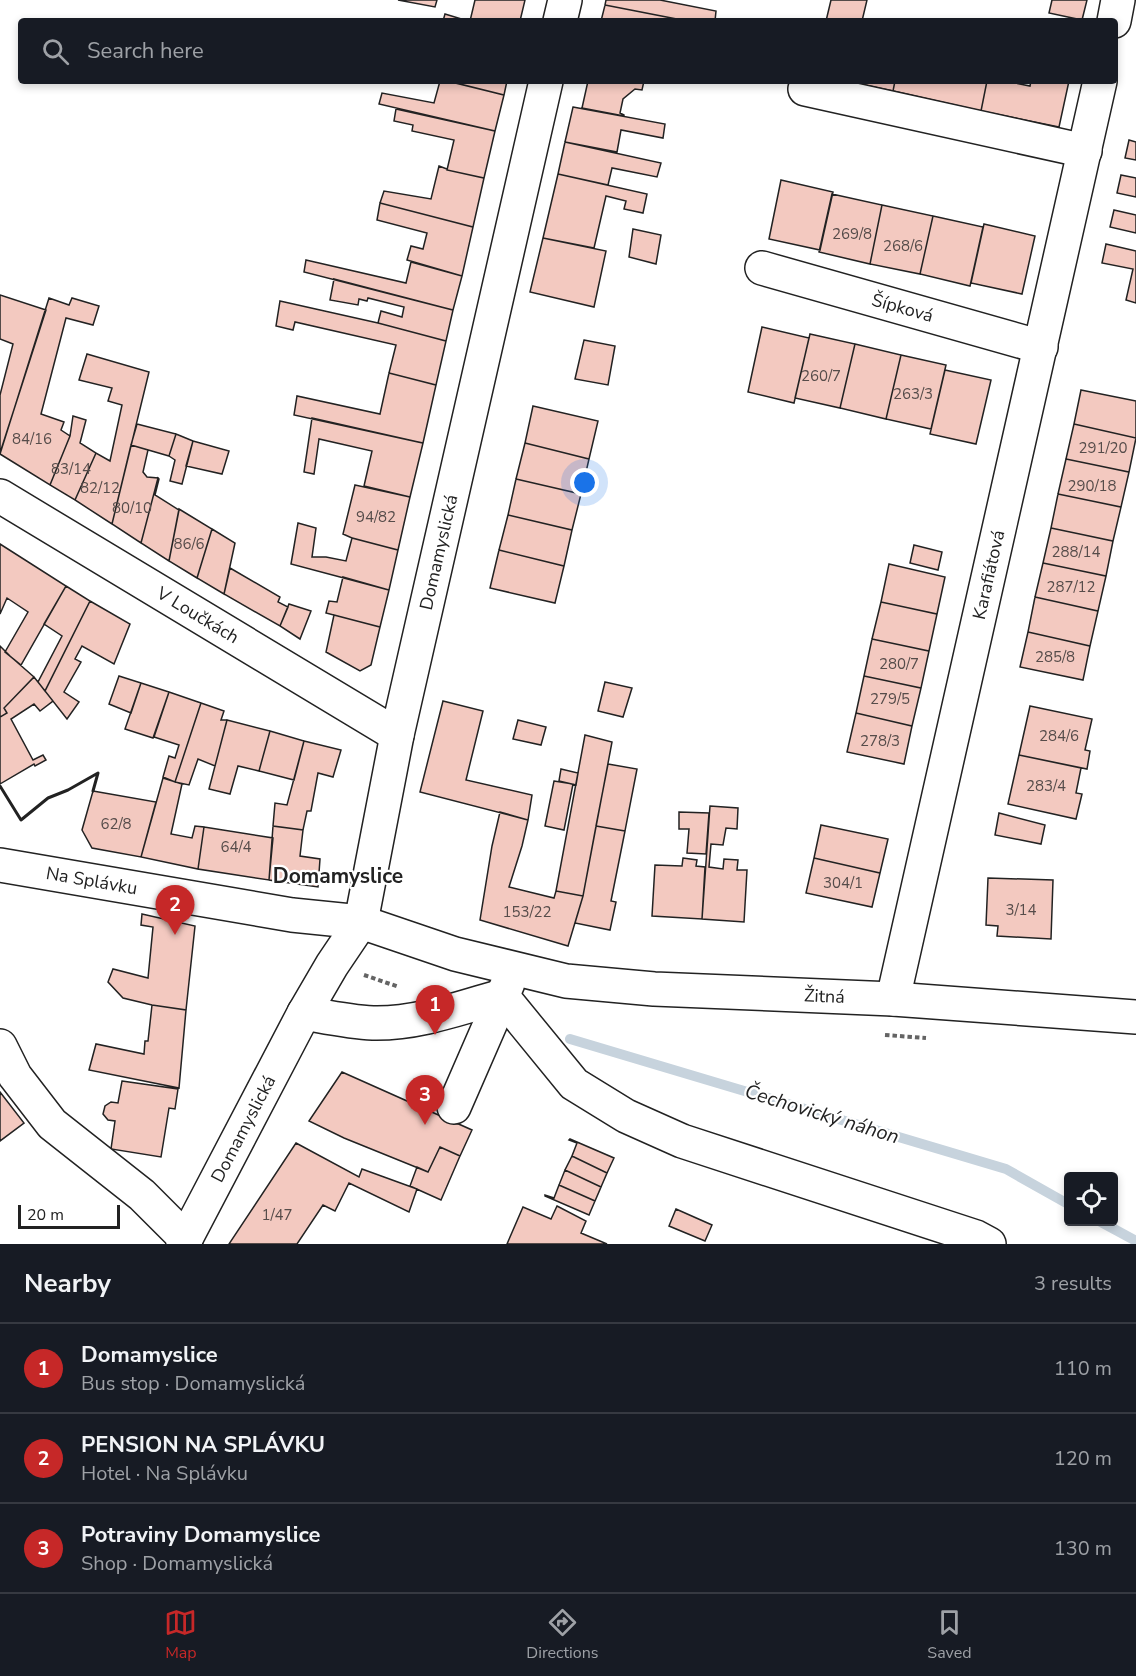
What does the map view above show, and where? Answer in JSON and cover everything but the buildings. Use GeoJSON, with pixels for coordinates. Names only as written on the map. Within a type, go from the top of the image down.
{"type":"FeatureCollection","features":[{"type":"Feature","properties":{"kind":"street"},"geometry":{"type":"LineString","coordinates":[[561,18],[565,0]]}},
{"type":"Feature","properties":{"kind":"street"},"geometry":{"type":"LineString","coordinates":[[1115,18],[1118,0]]}},
{"type":"Feature","properties":{"kind":"street","name":"Domamyslická"},"geometry":{"type":"LineString","coordinates":[[184,1241],[304,1013],[361,922],[397,735],[545,84]]}},
{"type":"Feature","properties":{"kind":"street","name":"Karafiátová"},"geometry":{"type":"LineString","coordinates":[[893,999],[1099,84]]}},
{"type":"Feature","properties":{"kind":"street"},"geometry":{"type":"LineString","coordinates":[[805,89],[1085,151]]}},
{"type":"Feature","properties":{"kind":"street","name":"Šípková"},"geometry":{"type":"LineString","coordinates":[[762,268],[1041,347]]}},
{"type":"Feature","properties":{"kind":"street","name":"V Loučkách"},"geometry":{"type":"LineString","coordinates":[[0,496],[397,735]]}},
{"type":"Feature","properties":{"kind":"street","name":"Na Splávku"},"geometry":{"type":"LineString","coordinates":[[0,865],[292,915],[361,922]]}},
{"type":"Feature","properties":{"kind":"street","name":"Žitná"},"geometry":{"type":"LineString","coordinates":[[361,922],[455,954],[508,982],[566,981],[654,988],[893,999],[1136,1017]]}},
{"type":"Feature","properties":{"kind":"street"},"geometry":{"type":"LineString","coordinates":[[304,1013],[338,1020],[375,1023],[411,1020],[437,1015],[508,982]]}},
{"type":"Feature","properties":{"kind":"street"},"geometry":{"type":"LineString","coordinates":[[454,1107],[508,982]]}},
{"type":"Feature","properties":{"kind":"street"},"geometry":{"type":"LineString","coordinates":[[508,982],[574,1084],[626,1116],[682,1141],[976,1237],[989,1244]]}},
{"type":"Feature","properties":{"kind":"street"},"geometry":{"type":"LineString","coordinates":[[0,1046],[15,1076],[52,1124],[142,1195],[184,1241]]}},
{"type":"Feature","properties":{"kind":"path"},"geometry":{"type":"LineString","coordinates":[[332,965],[407,989]]}},
{"type":"Feature","properties":{"kind":"waterway","name":"Čechovický náhon"},"geometry":{"type":"LineString","coordinates":[[570,1039],[1006,1169],[1064,1202]]}},
{"type":"Feature","properties":{"kind":"waterway","name":"Čechovický náhon"},"geometry":{"type":"LineString","coordinates":[[1108,1226],[1136,1241]]}},
{"type":"Feature","properties":{"kind":"wall"},"geometry":{"type":"LineString","coordinates":[[0,786],[21,820],[48,798],[98,773],[93,791]]}},
{"type":"Feature","properties":{"kind":"place","name":"PENSION NA SPLÁVKU"},"geometry":{"type":"Point","coordinates":[175,935]}},
{"type":"Feature","properties":{"kind":"place","name":"Domamyslice"},"geometry":{"type":"Point","coordinates":[435,1035]}},
{"type":"Feature","properties":{"kind":"place","name":"Potraviny Domamyslice"},"geometry":{"type":"Point","coordinates":[425,1125]}},
{"type":"Feature","properties":{"kind":"district","name":"Domamyslice"},"geometry":{"type":"Point","coordinates":[338,876]}}]}
